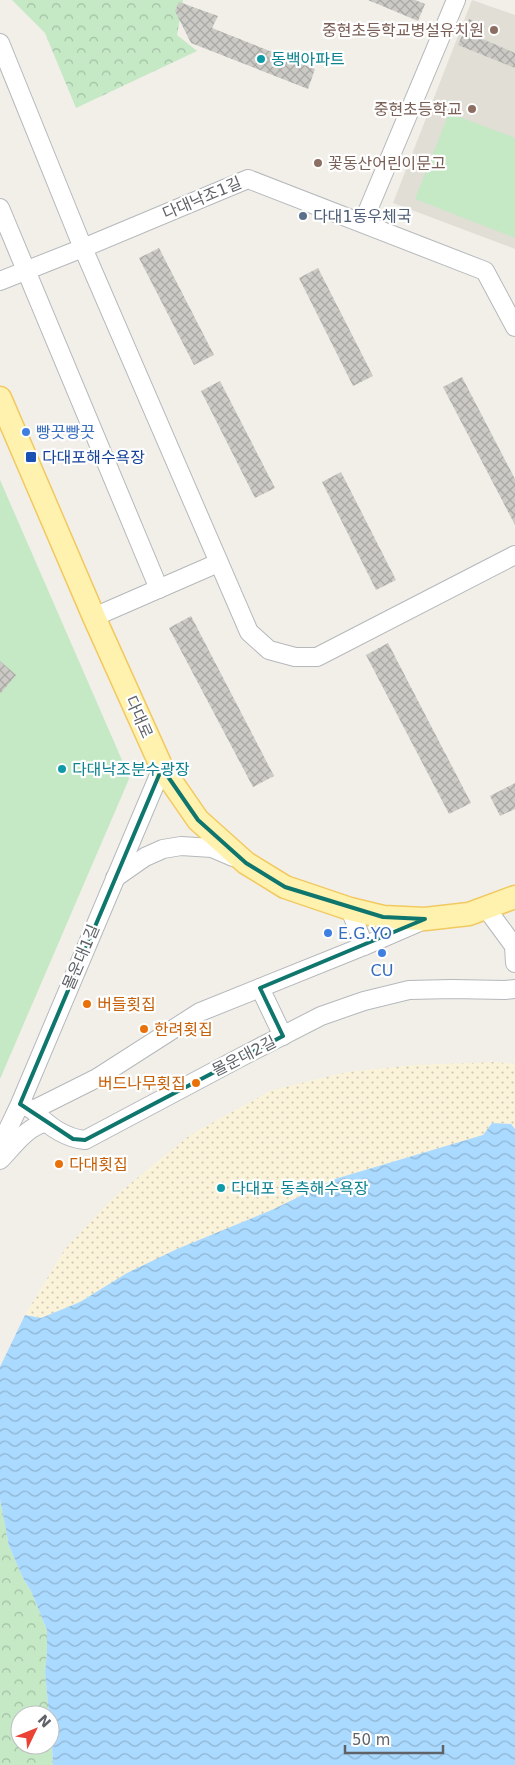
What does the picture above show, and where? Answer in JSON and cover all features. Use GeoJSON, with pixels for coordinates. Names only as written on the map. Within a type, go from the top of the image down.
{"type":"FeatureCollection","features":[{"type":"Feature","properties":{"kind":"main road","name":"다대로"},"geometry":{"type":"LineString","coordinates":[[0,398],[94,617],[162,768],[198,820],[246,863],[285,887],[350,910],[383,918],[426,919],[470,914],[515,897]]}},
{"type":"Feature","properties":{"kind":"street"},"geometry":{"type":"LineString","coordinates":[[363,222],[456,0]]}},
{"type":"Feature","properties":{"kind":"street"},"geometry":{"type":"LineString","coordinates":[[0,43],[83,248],[249,632],[269,650],[295,657],[317,657],[515,555]]}},
{"type":"Feature","properties":{"kind":"street","name":"다대낙조1길"},"geometry":{"type":"LineString","coordinates":[[0,281],[248,178],[485,271],[515,328]]}},
{"type":"Feature","properties":{"kind":"street"},"geometry":{"type":"LineString","coordinates":[[0,208],[159,589]]}},
{"type":"Feature","properties":{"kind":"street"},"geometry":{"type":"LineString","coordinates":[[94,617],[218,563]]}},
{"type":"Feature","properties":{"kind":"street","name":"몰운대1길"},"geometry":{"type":"LineString","coordinates":[[0,1146],[26,1107],[114,879],[162,768]]}},
{"type":"Feature","properties":{"kind":"street"},"geometry":{"type":"LineString","coordinates":[[114,879],[145,857],[163,849],[181,846],[212,848],[246,863]]}},
{"type":"Feature","properties":{"kind":"street"},"geometry":{"type":"LineString","coordinates":[[486,908],[514,946],[515,963]]}},
{"type":"Feature","properties":{"kind":"street"},"geometry":{"type":"LineString","coordinates":[[350,910],[364,946]]}},
{"type":"Feature","properties":{"kind":"street"},"geometry":{"type":"LineString","coordinates":[[26,1107],[97,1078],[200,1012],[426,919]]}},
{"type":"Feature","properties":{"kind":"street"},"geometry":{"type":"LineString","coordinates":[[260,988],[284,1036]]}},
{"type":"Feature","properties":{"kind":"street","name":"몰운대2길"},"geometry":{"type":"LineString","coordinates":[[26,1107],[45,1123],[73,1139],[85,1140],[321,1016],[364,1001],[409,990],[452,988],[505,990],[515,988]]}},
{"type":"Feature","properties":{"kind":"street"},"geometry":{"type":"LineString","coordinates":[[0,1160],[27,1132],[36,1125],[45,1123]]}},
{"type":"Feature","properties":{"kind":"highlighted area"},"geometry":{"type":"Polygon","coordinates":[[[162,768],[198,820],[246,863],[285,887],[383,917],[425,919],[260,988],[283,1036],[85,1140],[73,1139],[20,1104],[162,768]]]}},
{"type":"Feature","properties":{"kind":"shaded area","name":"중현초등학교"},"geometry":{"type":"Polygon","coordinates":[[[472,0],[515,15],[515,249],[393,203],[472,0]]]}},
{"type":"Feature","properties":{"kind":"green space"},"geometry":{"type":"Polygon","coordinates":[[[12,0],[183,0],[177,35],[197,51],[76,108],[45,33],[12,0]]]}},
{"type":"Feature","properties":{"kind":"green space"},"geometry":{"type":"Polygon","coordinates":[[[449,113],[515,138],[515,238],[415,199],[449,113]]]}},
{"type":"Feature","properties":{"kind":"green space"},"geometry":{"type":"Polygon","coordinates":[[[0,480],[129,779],[0,1079],[0,480]]]}},
{"type":"Feature","properties":{"kind":"green space"},"geometry":{"type":"Polygon","coordinates":[[[0,1499],[9,1546],[47,1630],[45,1672],[48,1705],[10,1705],[10,1755],[52,1755],[53,1765],[0,1765],[0,1499]]]}},
{"type":"Feature","properties":{"kind":"sand","name":"다대포 동측해수욕장"},"geometry":{"type":"Polygon","coordinates":[[[495,1062],[515,1064],[515,1129],[511,1124],[492,1123],[483,1135],[335,1179],[274,1209],[127,1273],[80,1302],[41,1318],[25,1315],[65,1249],[114,1197],[190,1135],[272,1090],[347,1072],[414,1065],[495,1062]]]}},
{"type":"Feature","properties":{"kind":"water"},"geometry":{"type":"Polygon","coordinates":[[[492,1123],[511,1124],[515,1129],[515,1765],[53,1765],[52,1755],[60,1755],[60,1705],[48,1705],[45,1672],[47,1630],[9,1546],[0,1499],[0,1367],[25,1315],[41,1318],[80,1302],[127,1273],[177,1249],[274,1209],[335,1179],[483,1135],[492,1123]]]}},
{"type":"Feature","properties":{"kind":"building"},"geometry":{"type":"Polygon","coordinates":[[[368,0],[415,0],[425,4],[418,21],[368,0]]]}},
{"type":"Feature","properties":{"kind":"building","name":"동백아파트"},"geometry":{"type":"Polygon","coordinates":[[[179,2],[218,16],[212,28],[315,69],[308,89],[191,43],[175,11],[179,2]]]}},
{"type":"Feature","properties":{"kind":"building"},"geometry":{"type":"Polygon","coordinates":[[[469,19],[485,26],[480,38],[515,53],[515,68],[458,45],[469,19]]]}},
{"type":"Feature","properties":{"kind":"building"},"geometry":{"type":"Polygon","coordinates":[[[159,248],[214,355],[194,365],[139,258],[159,248]]]}},
{"type":"Feature","properties":{"kind":"building"},"geometry":{"type":"Polygon","coordinates":[[[318,268],[373,376],[353,386],[299,278],[318,268]]]}},
{"type":"Feature","properties":{"kind":"building"},"geometry":{"type":"Polygon","coordinates":[[[462,377],[515,479],[515,525],[443,387],[462,377]]]}},
{"type":"Feature","properties":{"kind":"building"},"geometry":{"type":"Polygon","coordinates":[[[220,381],[275,488],[255,498],[201,391],[220,381]]]}},
{"type":"Feature","properties":{"kind":"building"},"geometry":{"type":"Polygon","coordinates":[[[341,472],[396,580],[376,590],[322,482],[341,472]]]}},
{"type":"Feature","properties":{"kind":"building"},"geometry":{"type":"Polygon","coordinates":[[[191,616],[274,776],[253,787],[169,628],[191,616]]]}},
{"type":"Feature","properties":{"kind":"building"},"geometry":{"type":"Polygon","coordinates":[[[388,643],[471,803],[449,814],[366,655],[388,643]]]}},
{"type":"Feature","properties":{"kind":"building"},"geometry":{"type":"Polygon","coordinates":[[[0,661],[16,675],[0,694],[0,661]]]}},
{"type":"Feature","properties":{"kind":"building"},"geometry":{"type":"Polygon","coordinates":[[[515,783],[515,809],[500,816],[490,796],[515,783]]]}},
{"type":"Feature","properties":{"kind":"place","name":"중현초등학교병설유치원"},"geometry":{"type":"Point","coordinates":[494,30]}},
{"type":"Feature","properties":{"kind":"place","name":"동백아파트"},"geometry":{"type":"Point","coordinates":[261,59]}},
{"type":"Feature","properties":{"kind":"place","name":"중현초등학교"},"geometry":{"type":"Point","coordinates":[472,109]}},
{"type":"Feature","properties":{"kind":"place","name":"꽃동산어린이문고"},"geometry":{"type":"Point","coordinates":[318,163]}},
{"type":"Feature","properties":{"kind":"place","name":"다대1동우체국"},"geometry":{"type":"Point","coordinates":[303,216]}},
{"type":"Feature","properties":{"kind":"place","name":"빵끗빵끗"},"geometry":{"type":"Point","coordinates":[26,432]}},
{"type":"Feature","properties":{"kind":"place","name":"다대포해수욕장"},"geometry":{"type":"Point","coordinates":[31,457]}},
{"type":"Feature","properties":{"kind":"place","name":"다대낙조분수광장"},"geometry":{"type":"Point","coordinates":[62,769]}},
{"type":"Feature","properties":{"kind":"place","name":"E.G.YO"},"geometry":{"type":"Point","coordinates":[328,933]}},
{"type":"Feature","properties":{"kind":"place","name":"CU"},"geometry":{"type":"Point","coordinates":[382,953]}},
{"type":"Feature","properties":{"kind":"place","name":"버들횟집"},"geometry":{"type":"Point","coordinates":[87,1004]}},
{"type":"Feature","properties":{"kind":"place","name":"한려횟집"},"geometry":{"type":"Point","coordinates":[144,1029]}},
{"type":"Feature","properties":{"kind":"place","name":"버드나무횟집"},"geometry":{"type":"Point","coordinates":[196,1083]}},
{"type":"Feature","properties":{"kind":"place","name":"다대횟집"},"geometry":{"type":"Point","coordinates":[59,1164]}},
{"type":"Feature","properties":{"kind":"place","name":"다대포 동측해수욕장"},"geometry":{"type":"Point","coordinates":[221,1188]}}]}
